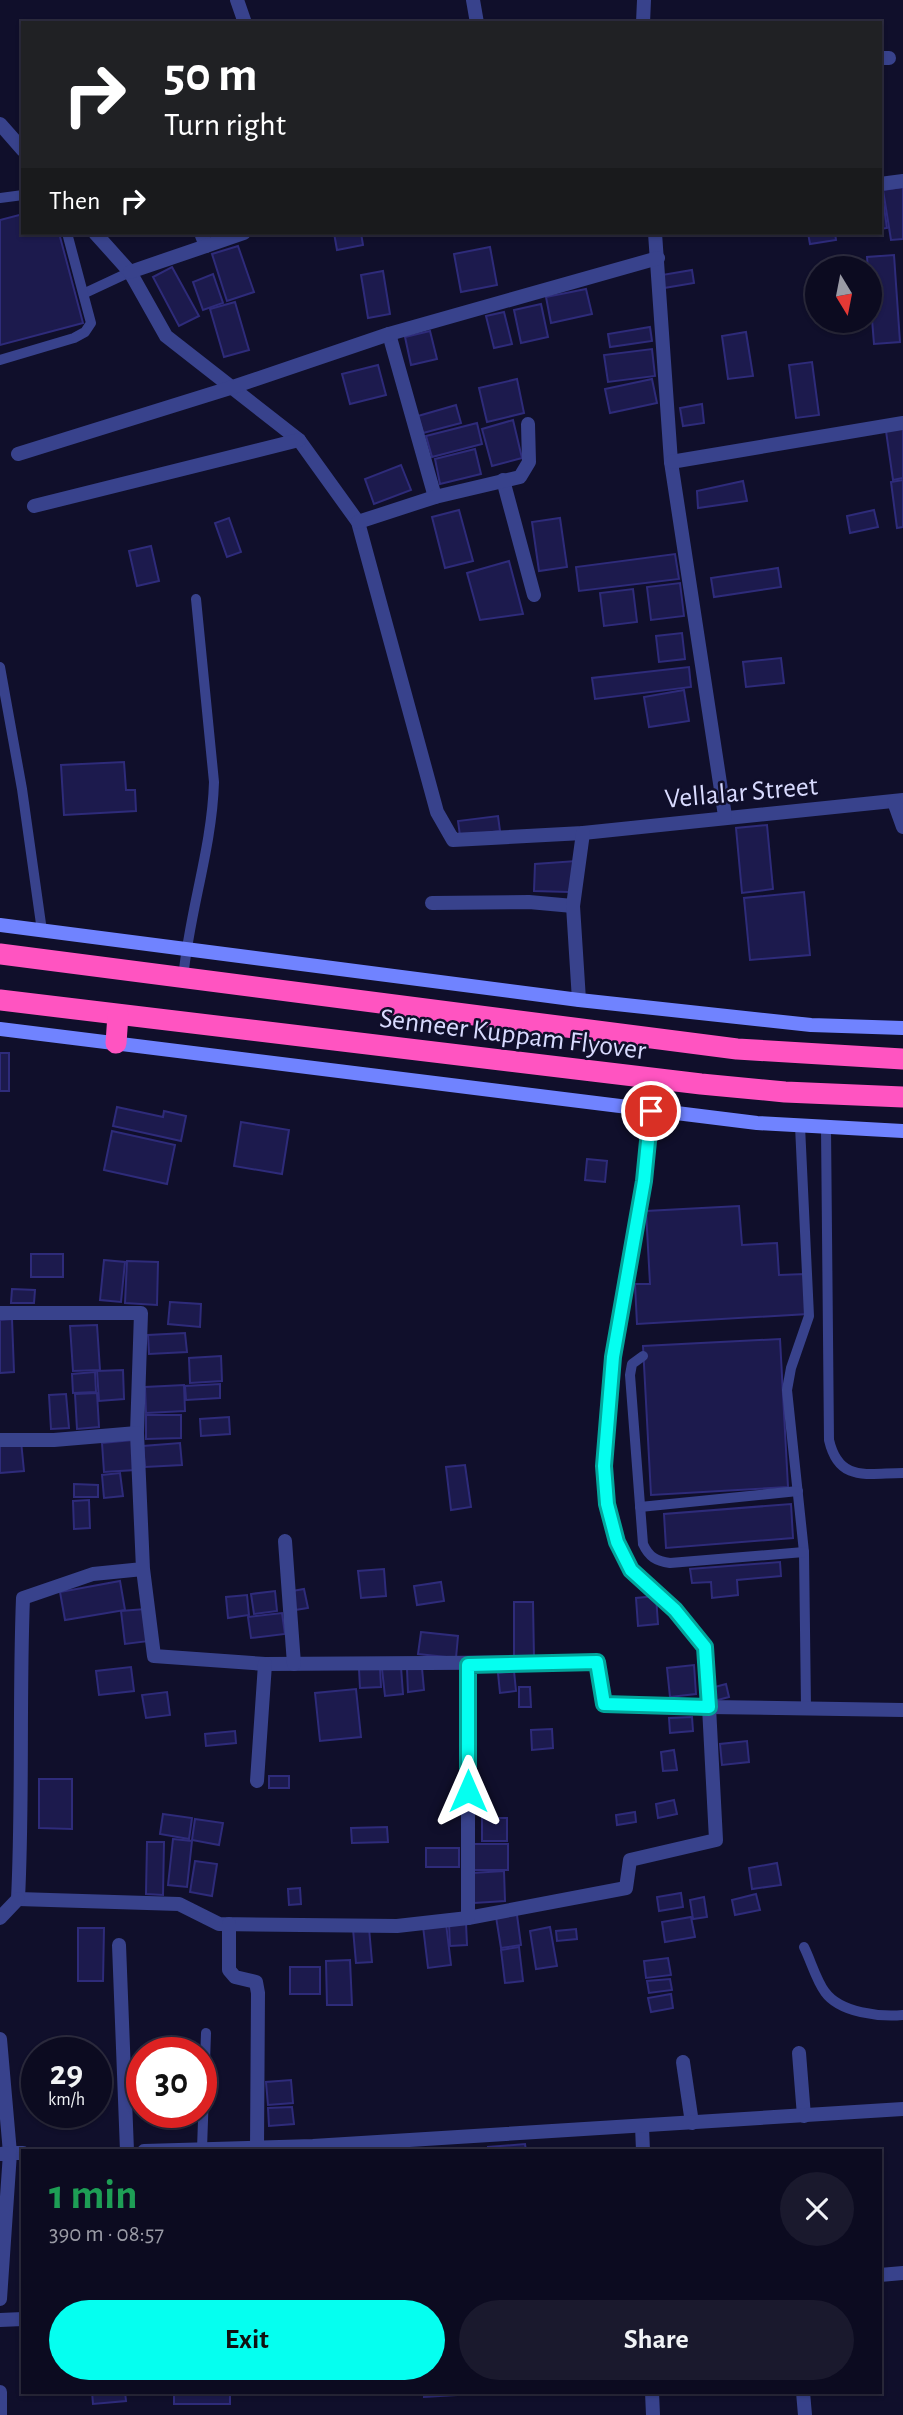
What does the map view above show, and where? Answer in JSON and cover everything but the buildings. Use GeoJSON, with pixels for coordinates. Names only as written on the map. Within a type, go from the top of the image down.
{"type":"FeatureCollection","features":[{"type":"Feature","properties":{"kind":"highway","name":"Senneer Kuppam Flyover"},"geometry":{"type":"LineString","coordinates":[[0,954],[737,1049],[903,1059]]}},
{"type":"Feature","properties":{"kind":"highway","name":"Senneer Kuppam Flyover"},"geometry":{"type":"LineString","coordinates":[[0,1000],[701,1084],[785,1092],[903,1097]]}},
{"type":"Feature","properties":{"kind":"highway"},"geometry":{"type":"LineString","coordinates":[[116,1043],[118,1015]]}},
{"type":"Feature","properties":{"kind":"street"},"geometry":{"type":"LineString","coordinates":[[237,0],[244,21]]}},
{"type":"Feature","properties":{"kind":"street"},"geometry":{"type":"LineString","coordinates":[[473,0],[477,21]]}},
{"type":"Feature","properties":{"kind":"street"},"geometry":{"type":"LineString","coordinates":[[643,21],[644,0]]}},
{"type":"Feature","properties":{"kind":"street"},"geometry":{"type":"LineString","coordinates":[[0,124],[21,148]]}},
{"type":"Feature","properties":{"kind":"street"},"geometry":{"type":"LineString","coordinates":[[882,184],[903,181]]}},
{"type":"Feature","properties":{"kind":"street"},"geometry":{"type":"LineString","coordinates":[[97,235],[130,272],[166,336],[299,440],[358,522],[435,497],[520,477],[527,468],[528,424]]}},
{"type":"Feature","properties":{"kind":"street"},"geometry":{"type":"LineString","coordinates":[[130,272],[204,239],[231,235]]}},
{"type":"Feature","properties":{"kind":"street"},"geometry":{"type":"LineString","coordinates":[[656,235],[671,462],[725,817]]}},
{"type":"Feature","properties":{"kind":"street"},"geometry":{"type":"LineString","coordinates":[[18,454],[230,388],[389,334],[657,258]]}},
{"type":"Feature","properties":{"kind":"street"},"geometry":{"type":"LineString","coordinates":[[389,334],[435,497]]}},
{"type":"Feature","properties":{"kind":"street"},"geometry":{"type":"LineString","coordinates":[[671,462],[903,423]]}},
{"type":"Feature","properties":{"kind":"street"},"geometry":{"type":"LineString","coordinates":[[34,506],[299,440]]}},
{"type":"Feature","properties":{"kind":"street"},"geometry":{"type":"LineString","coordinates":[[503,480],[534,595]]}},
{"type":"Feature","properties":{"kind":"street","name":"Vellalar Street"},"geometry":{"type":"LineString","coordinates":[[358,522],[437,812],[453,840],[583,833],[898,801]]}},
{"type":"Feature","properties":{"kind":"street"},"geometry":{"type":"LineString","coordinates":[[898,801],[903,827]]}},
{"type":"Feature","properties":{"kind":"street"},"geometry":{"type":"LineString","coordinates":[[579,1000],[573,906],[583,833]]}},
{"type":"Feature","properties":{"kind":"street"},"geometry":{"type":"LineString","coordinates":[[432,904],[528,902],[573,906]]}},
{"type":"Feature","properties":{"kind":"street"},"geometry":{"type":"LineString","coordinates":[[0,925],[579,1000],[811,1025],[903,1028]]}},
{"type":"Feature","properties":{"kind":"street"},"geometry":{"type":"LineString","coordinates":[[0,1029],[651,1111],[825,1128],[903,1131]]}},
{"type":"Feature","properties":{"kind":"street"},"geometry":{"type":"LineString","coordinates":[[18,1899],[179,1904],[219,1924],[397,1926],[467,1918],[626,1888],[630,1860],[716,1840],[705,1647],[675,1610],[631,1570],[617,1542],[607,1504],[604,1466],[613,1357],[644,1181],[651,1111]]}},
{"type":"Feature","properties":{"kind":"street"},"geometry":{"type":"LineString","coordinates":[[0,1313],[141,1313],[136,1433],[143,1569],[154,1656],[265,1664],[468,1665],[597,1662],[604,1704],[903,1710]]}},
{"type":"Feature","properties":{"kind":"street"},"geometry":{"type":"LineString","coordinates":[[0,1440],[54,1440],[136,1433]]}},
{"type":"Feature","properties":{"kind":"street"},"geometry":{"type":"LineString","coordinates":[[285,1541],[295,1664]]}},
{"type":"Feature","properties":{"kind":"street"},"geometry":{"type":"LineString","coordinates":[[0,1918],[18,1899],[23,1799],[20,1673],[23,1598],[93,1574],[143,1569]]}},
{"type":"Feature","properties":{"kind":"street"},"geometry":{"type":"LineString","coordinates":[[257,1781],[265,1664]]}},
{"type":"Feature","properties":{"kind":"street"},"geometry":{"type":"LineString","coordinates":[[467,1918],[468,1665]]}},
{"type":"Feature","properties":{"kind":"street"},"geometry":{"type":"LineString","coordinates":[[229,1924],[229,1970],[235,1977],[256,1982],[258,1993],[257,2148]]}},
{"type":"Feature","properties":{"kind":"street"},"geometry":{"type":"LineString","coordinates":[[119,1945],[127,2149]]}},
{"type":"Feature","properties":{"kind":"street"},"geometry":{"type":"LineString","coordinates":[[0,2039],[11,2153],[0,2299]]}},
{"type":"Feature","properties":{"kind":"street"},"geometry":{"type":"LineString","coordinates":[[799,2053],[804,2116]]}},
{"type":"Feature","properties":{"kind":"street"},"geometry":{"type":"LineString","coordinates":[[683,2062],[692,2123]]}},
{"type":"Feature","properties":{"kind":"street"},"geometry":{"type":"LineString","coordinates":[[202,2149],[319,2148],[903,2109]]}},
{"type":"Feature","properties":{"kind":"street"},"geometry":{"type":"LineString","coordinates":[[642,2126],[643,2149]]}},
{"type":"Feature","properties":{"kind":"street"},"geometry":{"type":"LineString","coordinates":[[882,2275],[903,2273]]}},
{"type":"Feature","properties":{"kind":"street"},"geometry":{"type":"LineString","coordinates":[[0,2320],[21,2319]]}},
{"type":"Feature","properties":{"kind":"street"},"geometry":{"type":"LineString","coordinates":[[0,2392],[1,2415]]}},
{"type":"Feature","properties":{"kind":"street"},"geometry":{"type":"LineString","coordinates":[[646,2415],[653,2415],[652,2394]]}},
{"type":"Feature","properties":{"kind":"street"},"geometry":{"type":"LineString","coordinates":[[803,2394],[805,2415]]}},
{"type":"Feature","properties":{"kind":"lane"},"geometry":{"type":"LineString","coordinates":[[0,198],[21,195]]}},
{"type":"Feature","properties":{"kind":"lane"},"geometry":{"type":"LineString","coordinates":[[0,360],[85,332],[91,323],[69,235]]}},
{"type":"Feature","properties":{"kind":"lane"},"geometry":{"type":"LineString","coordinates":[[85,293],[130,272]]}},
{"type":"Feature","properties":{"kind":"lane"},"geometry":{"type":"LineString","coordinates":[[183,979],[213,808],[214,782],[196,599]]}},
{"type":"Feature","properties":{"kind":"lane"},"geometry":{"type":"LineString","coordinates":[[0,667],[22,789],[42,931]]}},
{"type":"Feature","properties":{"kind":"lane"},"geometry":{"type":"LineString","coordinates":[[800,1126],[809,1316],[791,1368],[787,1390],[804,1552],[806,1708]]}},
{"type":"Feature","properties":{"kind":"lane"},"geometry":{"type":"LineString","coordinates":[[825,1128],[829,1440],[833,1457],[840,1467],[852,1473],[903,1473]]}},
{"type":"Feature","properties":{"kind":"lane"},"geometry":{"type":"LineString","coordinates":[[643,1356],[632,1364],[629,1375],[643,1544],[648,1554],[658,1562],[804,1552]]}},
{"type":"Feature","properties":{"kind":"lane"},"geometry":{"type":"LineString","coordinates":[[640,1507],[798,1491]]}},
{"type":"Feature","properties":{"kind":"lane"},"geometry":{"type":"LineString","coordinates":[[804,1947],[826,1994],[841,2005],[861,2012],[903,2015]]}},
{"type":"Feature","properties":{"kind":"lane"},"geometry":{"type":"LineString","coordinates":[[202,2149],[206,2033]]}},
{"type":"Feature","properties":{"kind":"route"},"geometry":{"type":"LineString","coordinates":[[468,1791],[468,1665],[597,1662],[604,1704],[709,1707],[705,1647],[675,1610],[631,1570],[617,1542],[607,1504],[604,1466],[613,1357],[644,1181],[651,1111]]}}]}
